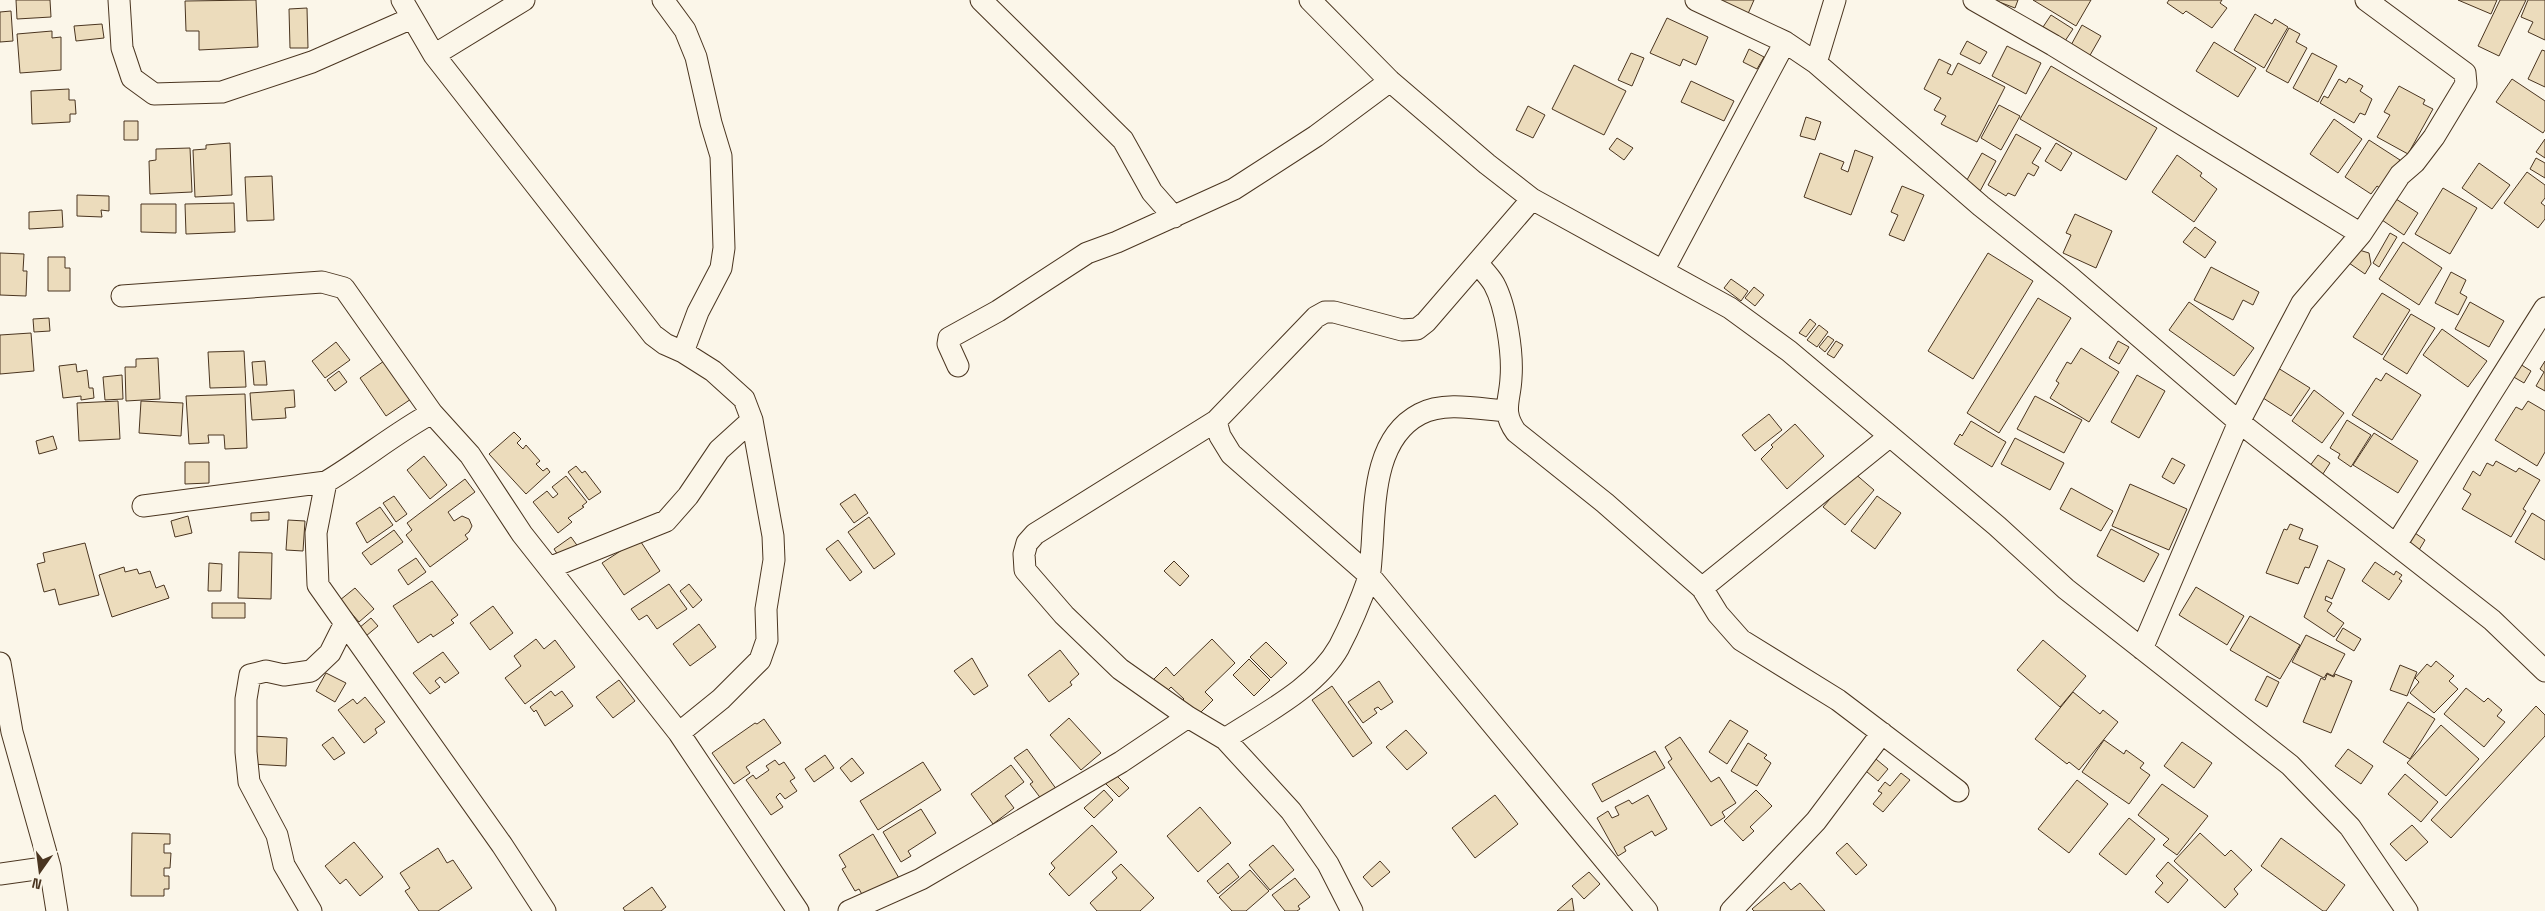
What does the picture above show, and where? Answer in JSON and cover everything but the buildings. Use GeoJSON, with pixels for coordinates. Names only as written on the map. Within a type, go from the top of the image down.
{"type":"FeatureCollection","features":[{"type":"Feature","properties":{"kind":"street"},"geometry":{"type":"LineString","coordinates":[[119,0],[122,48],[132,78],[154,94],[222,92],[312,62],[407,9],[434,55],[653,335],[712,371],[744,399],[752,420],[773,536],[774,560],[766,609],[767,640],[760,660],[744,678],[679,733]]}},
{"type":"Feature","properties":{"kind":"street"},"geometry":{"type":"LineString","coordinates":[[434,55],[524,0]]}},
{"type":"Feature","properties":{"kind":"street"},"geometry":{"type":"LineString","coordinates":[[663,0],[685,30],[696,57],[711,123],[721,156],[724,248],[721,268],[698,312],[683,352]]}},
{"type":"Feature","properties":{"kind":"street"},"geometry":{"type":"LineString","coordinates":[[981,0],[1123,140],[1152,192],[1174,217]]}},
{"type":"Feature","properties":{"kind":"street"},"geometry":{"type":"LineString","coordinates":[[1310,0],[1390,81],[1440,126],[1532,199],[1738,314],[1789,351],[1997,526],[2066,589],[2290,765],[2350,827],[2407,911]]}},
{"type":"Feature","properties":{"kind":"street"},"geometry":{"type":"LineString","coordinates":[[1696,0],[1785,42],[1816,64],[1981,206],[2070,277],[2240,422],[2397,543],[2542,660]]}},
{"type":"Feature","properties":{"kind":"street"},"geometry":{"type":"LineString","coordinates":[[1816,64],[1834,0]]}},
{"type":"Feature","properties":{"kind":"street"},"geometry":{"type":"LineString","coordinates":[[1974,0],[2053,45],[2360,234]]}},
{"type":"Feature","properties":{"kind":"street"},"geometry":{"type":"LineString","coordinates":[[2142,649],[2240,422],[2302,303],[2360,234],[2400,175],[2415,162],[2434,137],[2466,84],[2465,73],[2366,0]]}},
{"type":"Feature","properties":{"kind":"street"},"geometry":{"type":"LineString","coordinates":[[1663,271],[1785,42]]}},
{"type":"Feature","properties":{"kind":"street"},"geometry":{"type":"LineString","coordinates":[[958,366],[948,344],[949,338],[998,311],[1087,253],[1174,217],[1234,189],[1316,136],[1390,81]]}},
{"type":"Feature","properties":{"kind":"street"},"geometry":{"type":"LineString","coordinates":[[1352,911],[1328,864],[1291,811],[1225,739],[1188,717],[1120,668],[1064,615],[1025,570],[1024,554],[1027,543],[1035,534],[1216,421],[1316,317],[1325,312],[1334,312],[1402,330],[1417,329],[1426,322],[1532,199]]}},
{"type":"Feature","properties":{"kind":"street"},"geometry":{"type":"LineString","coordinates":[[1477,263],[1494,283],[1503,305],[1511,377],[1506,410],[1510,423],[1516,432],[1605,503],[1702,588],[1718,614],[1741,640],[1838,700],[1958,791]]}},
{"type":"Feature","properties":{"kind":"street"},"geometry":{"type":"LineString","coordinates":[[122,296],[322,282],[336,284],[344,288],[432,413],[470,455],[512,520],[679,733],[798,911]]}},
{"type":"Feature","properties":{"kind":"street"},"geometry":{"type":"LineString","coordinates":[[2397,543],[2545,308]]}},
{"type":"Feature","properties":{"kind":"street"},"geometry":{"type":"LineString","coordinates":[[1225,739],[1308,684],[1324,667],[1338,647],[1369,576],[1376,491],[1387,450],[1400,427],[1421,413],[1446,408],[1506,410]]}},
{"type":"Feature","properties":{"kind":"street"},"geometry":{"type":"LineString","coordinates":[[143,506],[326,482],[349,468],[389,438],[432,413]]}},
{"type":"Feature","properties":{"kind":"street"},"geometry":{"type":"LineString","coordinates":[[549,568],[666,521],[688,496],[718,450],[752,420]]}},
{"type":"Feature","properties":{"kind":"street"},"geometry":{"type":"LineString","coordinates":[[1216,421],[1220,436],[1231,454],[1369,576],[1647,911]]}},
{"type":"Feature","properties":{"kind":"street"},"geometry":{"type":"LineString","coordinates":[[1702,588],[1890,436]]}},
{"type":"Feature","properties":{"kind":"street"},"geometry":{"type":"LineString","coordinates":[[326,482],[316,533],[318,585],[502,845],[545,911]]}},
{"type":"Feature","properties":{"kind":"street"},"geometry":{"type":"LineString","coordinates":[[311,911],[284,865],[277,835],[248,782],[246,699],[250,675],[266,671],[284,675],[312,670],[330,653],[345,623]]}},
{"type":"Feature","properties":{"kind":"street"},"geometry":{"type":"LineString","coordinates":[[0,663],[12,732],[50,867],[57,911]]}},
{"type":"Feature","properties":{"kind":"street"},"geometry":{"type":"LineString","coordinates":[[849,911],[921,879],[1121,762],[1188,717]]}},
{"type":"Feature","properties":{"kind":"street"},"geometry":{"type":"LineString","coordinates":[[1732,911],[1816,821],[1882,733]]}},
{"type":"Feature","properties":{"kind":"street"},"geometry":{"type":"LineString","coordinates":[[0,874],[50,867]]}}]}
